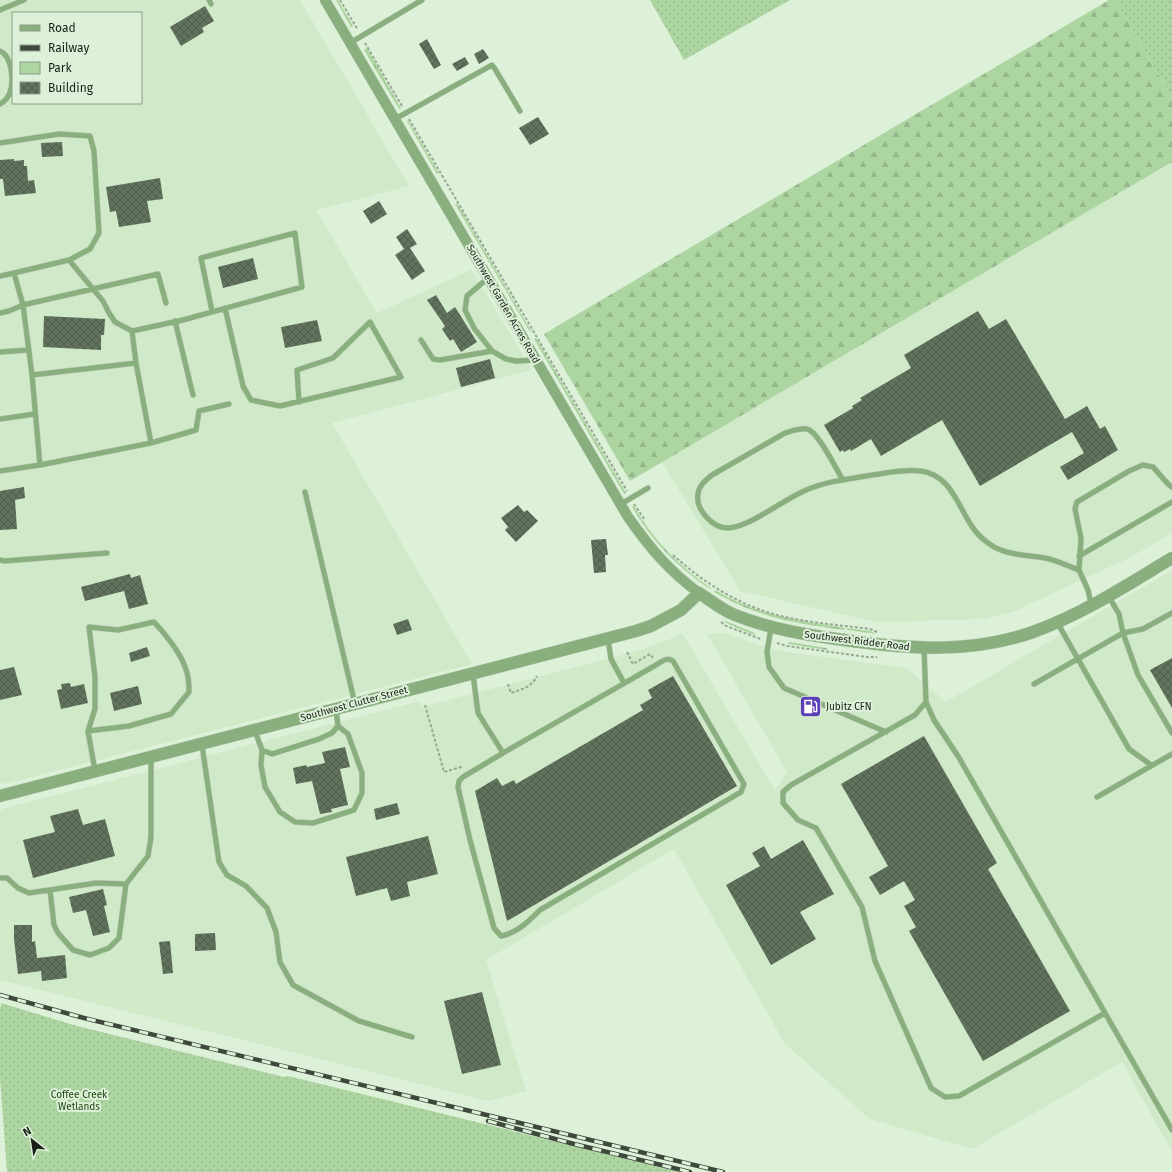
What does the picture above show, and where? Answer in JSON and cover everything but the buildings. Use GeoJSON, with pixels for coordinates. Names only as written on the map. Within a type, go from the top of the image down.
{"type":"FeatureCollection","features":[{"type":"Feature","properties":{"kind":"street","name":"Southwest Garden Acres Road"},"geometry":{"type":"LineString","coordinates":[[325,0],[621,504],[649,546],[670,569],[699,593]]}},
{"type":"Feature","properties":{"kind":"street","name":"Southwest Ridder Road"},"geometry":{"type":"LineString","coordinates":[[699,593],[734,614],[771,628],[872,644],[924,648],[962,647],[993,642],[1026,634],[1057,622],[1092,606],[1172,558]]}},
{"type":"Feature","properties":{"kind":"street","name":"Southwest Clutter Street"},"geometry":{"type":"LineString","coordinates":[[0,796],[636,631],[667,618],[681,610],[699,593]]}},
{"type":"Feature","properties":{"kind":"lane"},"geometry":{"type":"LineString","coordinates":[[0,10],[18,1],[24,0]]}},
{"type":"Feature","properties":{"kind":"lane"},"geometry":{"type":"LineString","coordinates":[[350,43],[422,0]]}},
{"type":"Feature","properties":{"kind":"lane"},"geometry":{"type":"LineString","coordinates":[[0,51],[8,58],[12,72],[10,92],[4,102],[0,104]]}},
{"type":"Feature","properties":{"kind":"lane"},"geometry":{"type":"LineString","coordinates":[[395,119],[492,65],[496,69],[520,111]]}},
{"type":"Feature","properties":{"kind":"lane"},"geometry":{"type":"LineString","coordinates":[[0,143],[59,134],[90,136],[94,151],[99,233],[90,249],[69,260],[0,276]]}},
{"type":"Feature","properties":{"kind":"lane"},"geometry":{"type":"LineString","coordinates":[[69,260],[103,301],[115,322],[132,331],[175,321],[302,287],[295,233],[202,258],[212,311]]}},
{"type":"Feature","properties":{"kind":"lane"},"geometry":{"type":"LineString","coordinates":[[14,273],[23,305],[32,375],[40,465]]}},
{"type":"Feature","properties":{"kind":"lane"},"geometry":{"type":"LineString","coordinates":[[0,313],[23,305],[158,274],[166,303]]}},
{"type":"Feature","properties":{"kind":"lane"},"geometry":{"type":"LineString","coordinates":[[488,278],[467,296],[465,310],[474,328],[492,351],[506,359],[516,361],[536,360]]}},
{"type":"Feature","properties":{"kind":"lane"},"geometry":{"type":"LineString","coordinates":[[225,308],[243,386],[251,400],[280,406],[299,402],[401,378],[370,322],[333,358],[297,370],[299,402]]}},
{"type":"Feature","properties":{"kind":"lane"},"geometry":{"type":"LineString","coordinates":[[175,321],[193,395]]}},
{"type":"Feature","properties":{"kind":"lane"},"geometry":{"type":"LineString","coordinates":[[132,331],[136,363],[151,443]]}},
{"type":"Feature","properties":{"kind":"lane"},"geometry":{"type":"LineString","coordinates":[[422,340],[433,359],[440,360],[492,351]]}},
{"type":"Feature","properties":{"kind":"lane"},"geometry":{"type":"LineString","coordinates":[[0,352],[29,350]]}},
{"type":"Feature","properties":{"kind":"lane"},"geometry":{"type":"LineString","coordinates":[[32,375],[136,363]]}},
{"type":"Feature","properties":{"kind":"lane"},"geometry":{"type":"LineString","coordinates":[[0,471],[40,465],[151,443],[196,430],[199,411],[229,404]]}},
{"type":"Feature","properties":{"kind":"lane"},"geometry":{"type":"LineString","coordinates":[[0,419],[35,414]]}},
{"type":"Feature","properties":{"kind":"lane"},"geometry":{"type":"LineString","coordinates":[[843,480],[817,435],[808,429],[797,429],[785,433],[712,475],[702,484],[697,495],[700,506],[707,519],[716,526],[728,528],[744,524],[804,491],[822,484],[894,472],[920,471],[937,475],[951,490],[969,523],[981,538],[996,549],[1013,554],[1046,558],[1079,570]]}},
{"type":"Feature","properties":{"kind":"lane"},"geometry":{"type":"LineString","coordinates":[[1092,606],[1088,590],[1079,570],[1081,538],[1075,509],[1077,502],[1129,471],[1143,465],[1153,467],[1172,487]]}},
{"type":"Feature","properties":{"kind":"lane"},"geometry":{"type":"LineString","coordinates":[[621,504],[648,488]]}},
{"type":"Feature","properties":{"kind":"lane"},"geometry":{"type":"LineString","coordinates":[[305,492],[355,704]]}},
{"type":"Feature","properties":{"kind":"lane"},"geometry":{"type":"LineString","coordinates":[[1079,556],[1172,502]]}},
{"type":"Feature","properties":{"kind":"lane"},"geometry":{"type":"LineString","coordinates":[[0,560],[4,561],[107,553]]}},
{"type":"Feature","properties":{"kind":"lane"},"geometry":{"type":"LineString","coordinates":[[1108,596],[1119,614],[1123,633],[1138,675],[1172,734]]}},
{"type":"Feature","properties":{"kind":"lane"},"geometry":{"type":"LineString","coordinates":[[1034,684],[1123,633],[1143,629],[1172,613]]}},
{"type":"Feature","properties":{"kind":"lane"},"geometry":{"type":"LineString","coordinates":[[88,731],[128,726],[172,714],[190,692],[187,672],[181,660],[165,634],[154,622],[118,630],[89,627],[95,677],[95,709],[88,731],[95,771]]}},
{"type":"Feature","properties":{"kind":"lane"},"geometry":{"type":"LineString","coordinates":[[1057,622],[1129,749],[1151,765]]}},
{"type":"Feature","properties":{"kind":"lane"},"geometry":{"type":"LineString","coordinates":[[771,628],[767,652],[769,667],[784,688],[886,732]]}},
{"type":"Feature","properties":{"kind":"lane"},"geometry":{"type":"LineString","coordinates":[[608,639],[611,659],[624,683]]}},
{"type":"Feature","properties":{"kind":"lane"},"geometry":{"type":"LineString","coordinates":[[924,648],[926,702],[934,720],[958,756],[1172,1130]]}},
{"type":"Feature","properties":{"kind":"lane"},"geometry":{"type":"LineString","coordinates":[[670,659],[673,661],[744,784],[744,788],[741,792],[540,910],[524,926],[507,935],[501,936],[494,928],[470,840],[458,786],[459,781],[466,775],[503,753],[624,683],[656,664],[670,659]]}},
{"type":"Feature","properties":{"kind":"lane"},"geometry":{"type":"LineString","coordinates":[[473,673],[478,713],[503,753]]}},
{"type":"Feature","properties":{"kind":"lane"},"geometry":{"type":"LineString","coordinates":[[926,702],[915,715],[791,785],[783,792],[783,803],[798,820],[816,828],[862,907],[875,961],[931,1088],[945,1097],[959,1096],[1105,1013]]}},
{"type":"Feature","properties":{"kind":"lane"},"geometry":{"type":"LineString","coordinates":[[255,730],[262,750],[261,765],[265,787],[280,812],[295,822],[314,823],[354,810],[362,793],[362,773],[348,734],[338,726],[336,709]]}},
{"type":"Feature","properties":{"kind":"lane"},"geometry":{"type":"LineString","coordinates":[[262,750],[272,754],[319,739],[332,733],[338,726]]}},
{"type":"Feature","properties":{"kind":"lane"},"geometry":{"type":"LineString","coordinates":[[202,744],[219,862],[228,875],[246,886],[267,908],[276,932],[280,962],[293,985],[359,1021],[412,1037]]}},
{"type":"Feature","properties":{"kind":"lane"},"geometry":{"type":"LineString","coordinates":[[1096,797],[1172,754]]}},
{"type":"Feature","properties":{"kind":"lane"},"geometry":{"type":"LineString","coordinates":[[50,890],[54,925],[58,933],[73,950],[90,955],[109,948],[119,938],[126,884],[148,856],[151,837],[151,756]]}},
{"type":"Feature","properties":{"kind":"lane"},"geometry":{"type":"LineString","coordinates":[[0,878],[7,878],[18,888],[29,893],[96,883],[126,884]]}},
{"type":"Feature","properties":{"kind":"path"},"geometry":{"type":"LineString","coordinates":[[340,0],[648,525]]}},
{"type":"Feature","properties":{"kind":"path"},"geometry":{"type":"LineString","coordinates":[[669,550],[682,563],[715,588],[748,605],[781,616],[870,629],[881,633]]}},
{"type":"Feature","properties":{"kind":"path"},"geometry":{"type":"LineString","coordinates":[[628,652],[633,664],[650,654],[656,664]]}},
{"type":"Feature","properties":{"kind":"path"},"geometry":{"type":"LineString","coordinates":[[508,684],[511,693],[529,686],[538,676]]}},
{"type":"Feature","properties":{"kind":"path"},"geometry":{"type":"LineString","coordinates":[[425,705],[444,772],[461,766],[466,775]]}},
{"type":"Feature","properties":{"kind":"shaded area"},"geometry":{"type":"Polygon","coordinates":[[[0,0],[300,0],[409,186],[316,210],[377,313],[471,269],[532,370],[332,423],[472,664],[5,784],[0,782],[0,0]]]}},
{"type":"Feature","properties":{"kind":"shaded area"},"geometry":{"type":"Polygon","coordinates":[[[1172,162],[1172,533],[1131,557],[1015,611],[984,619],[876,622],[740,591],[662,462],[1172,162]]]}},
{"type":"Feature","properties":{"kind":"shaded area"},"geometry":{"type":"Polygon","coordinates":[[[1172,570],[1172,1152],[1122,1062],[972,1149],[870,1119],[785,1044],[674,849],[486,960],[526,1091],[489,1101],[0,980],[0,811],[2,809],[420,701],[421,707],[637,651],[668,640],[682,633],[775,790],[787,772],[707,634],[726,633],[775,650],[907,668],[946,702],[1172,570]]]}},
{"type":"Feature","properties":{"kind":"green space"},"geometry":{"type":"Polygon","coordinates":[[[336,0],[338,0],[353,26],[351,27],[336,0]]]}},
{"type":"Feature","properties":{"kind":"green space"},"geometry":{"type":"Polygon","coordinates":[[[650,0],[790,0],[684,60],[650,0]]]}},
{"type":"Feature","properties":{"kind":"green space"},"geometry":{"type":"Polygon","coordinates":[[[1109,0],[1115,0],[1172,98],[1172,162],[630,481],[544,334],[1109,0]]]}},
{"type":"Feature","properties":{"kind":"green space"},"geometry":{"type":"Polygon","coordinates":[[[1115,0],[1172,0],[1172,98],[1115,0]]]}},
{"type":"Feature","properties":{"kind":"green space"},"geometry":{"type":"Polygon","coordinates":[[[367,48],[401,108],[399,109],[364,50],[367,48]]]}},
{"type":"Feature","properties":{"kind":"green space"},"geometry":{"type":"Polygon","coordinates":[[[408,120],[439,173],[437,174],[407,121],[408,120]]]}},
{"type":"Feature","properties":{"kind":"green space"},"geometry":{"type":"Polygon","coordinates":[[[457,203],[531,331],[530,332],[455,204],[457,203]]]}},
{"type":"Feature","properties":{"kind":"green space"},"geometry":{"type":"Polygon","coordinates":[[[536,338],[626,493],[624,494],[534,339],[536,338]]]}},
{"type":"Feature","properties":{"kind":"green space"},"geometry":{"type":"Polygon","coordinates":[[[634,506],[658,541],[668,552],[688,571],[711,588],[710,589],[687,572],[666,552],[648,531],[632,507],[634,506]]]}},
{"type":"Feature","properties":{"kind":"green space"},"geometry":{"type":"Polygon","coordinates":[[[715,590],[747,606],[778,616],[845,628],[844,630],[793,622],[762,614],[730,601],[714,592],[715,590]]]}},
{"type":"Feature","properties":{"kind":"green space"},"geometry":{"type":"Polygon","coordinates":[[[723,620],[755,633],[754,635],[728,624],[723,620]]]}},
{"type":"Feature","properties":{"kind":"green space"},"geometry":{"type":"Polygon","coordinates":[[[847,628],[871,631],[876,634],[847,630],[847,628]]]}},
{"type":"Feature","properties":{"kind":"green space"},"geometry":{"type":"Polygon","coordinates":[[[789,642],[827,648],[827,650],[788,644],[789,642]]]}},
{"type":"Feature","properties":{"kind":"green space","name":"Coffee Creek Wetlands"},"geometry":{"type":"Polygon","coordinates":[[[1,1003],[77,1026],[680,1172],[7,1172],[0,1077],[1,1003]]]}},
{"type":"Feature","properties":{"kind":"railway"},"geometry":{"type":"LineString","coordinates":[[0,995],[84,1018],[723,1172]]}},
{"type":"Feature","properties":{"kind":"railway"},"geometry":{"type":"LineString","coordinates":[[488,1121],[574,1144],[690,1172]]}},
{"type":"Feature","properties":{"kind":"place","name":"Jubitz CFN"},"geometry":{"type":"Point","coordinates":[811,707]}}]}
